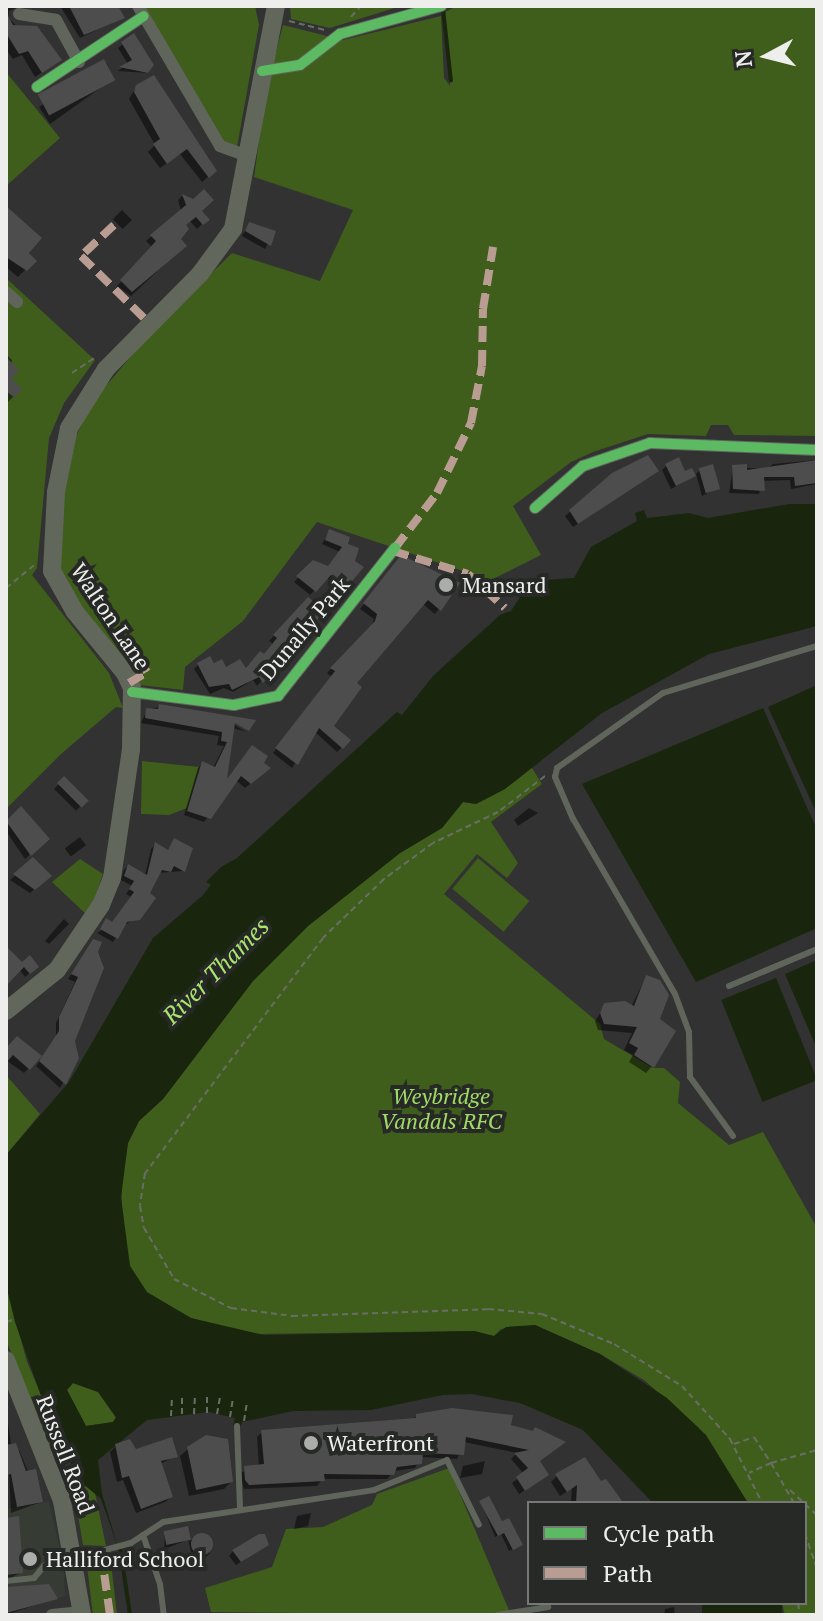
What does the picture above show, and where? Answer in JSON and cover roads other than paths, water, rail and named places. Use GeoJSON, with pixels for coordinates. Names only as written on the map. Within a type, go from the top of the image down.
{"type":"FeatureCollection","features":[{"type":"Feature","properties":{"kind":"main road","name":"Walton Lane"},"geometry":{"type":"LineString","coordinates":[[265,6],[269,32]]}},
{"type":"Feature","properties":{"kind":"main road","name":"Walton Lane"},"geometry":{"type":"LineString","coordinates":[[7,1007],[57,970],[90,925],[112,878],[131,749],[132,692],[120,664],[75,612],[52,571],[62,459],[85,396],[222,248],[239,208],[269,32],[279,10]]}},
{"type":"Feature","properties":{"kind":"main road","name":"Russell Road"},"geometry":{"type":"LineString","coordinates":[[6,1360],[62,1501],[76,1560],[82,1614]]}},
{"type":"Feature","properties":{"kind":"street"},"geometry":{"type":"LineString","coordinates":[[262,71],[300,65],[340,34],[439,7]]}},
{"type":"Feature","properties":{"kind":"street"},"geometry":{"type":"LineString","coordinates":[[37,87],[79,62],[141,11],[220,146],[248,156]]}},
{"type":"Feature","properties":{"kind":"street"},"geometry":{"type":"LineString","coordinates":[[19,14],[56,20],[79,62]]}},
{"type":"Feature","properties":{"kind":"street"},"geometry":{"type":"LineString","coordinates":[[6,292],[17,302]]}},
{"type":"Feature","properties":{"kind":"street"},"geometry":{"type":"LineString","coordinates":[[535,508],[583,466],[642,445],[727,443],[746,449],[817,450]]}},
{"type":"Feature","properties":{"kind":"street","name":"Dunally Park"},"geometry":{"type":"LineString","coordinates":[[132,692],[234,705],[278,696],[395,548]]}},
{"type":"Feature","properties":{"kind":"street"},"geometry":{"type":"LineString","coordinates":[[52,1615],[82,1614]]}},
{"type":"Feature","properties":{"kind":"lane"},"geometry":{"type":"LineString","coordinates":[[733,1136],[690,1077],[689,1032],[675,994],[558,793],[557,768],[683,683],[817,646]]}},
{"type":"Feature","properties":{"kind":"lane"},"geometry":{"type":"LineString","coordinates":[[729,986],[817,949]]}},
{"type":"Feature","properties":{"kind":"lane"},"geometry":{"type":"LineString","coordinates":[[240,1509],[241,1424]]}},
{"type":"Feature","properties":{"kind":"lane"},"geometry":{"type":"LineString","coordinates":[[6,1581],[34,1578],[53,1562],[76,1560],[131,1543],[163,1522],[374,1490],[447,1460],[479,1525]]}},
{"type":"Feature","properties":{"kind":"lane"},"geometry":{"type":"LineString","coordinates":[[143,1535],[163,1595],[164,1615]]}},
{"type":"Feature","properties":{"kind":"lane"},"geometry":{"type":"LineString","coordinates":[[498,1615],[548,1607]]}},
{"type":"Feature","properties":{"kind":"water","name":"River Thames"},"geometry":{"type":"Polygon","coordinates":[[[789,504],[817,504],[817,626],[709,654],[602,713],[505,789],[476,804],[463,802],[442,828],[400,853],[308,926],[253,981],[163,1099],[139,1121],[128,1143],[121,1197],[130,1266],[147,1292],[191,1318],[264,1335],[474,1331],[494,1336],[506,1327],[535,1325],[600,1354],[667,1398],[706,1435],[747,1501],[651,1501],[583,1430],[520,1403],[472,1394],[443,1395],[371,1410],[293,1411],[242,1422],[240,1427],[233,1426],[235,1418],[209,1412],[147,1420],[98,1460],[102,1494],[118,1547],[101,1499],[82,1483],[53,1430],[15,1322],[6,1285],[6,1155],[69,1082],[153,938],[202,896],[211,885],[206,882],[221,867],[237,858],[397,712],[402,715],[433,676],[500,615],[511,611],[520,597],[543,580],[574,578],[591,547],[637,521],[635,513],[644,510],[647,518],[689,513],[708,518],[789,504]],[[73,1383],[67,1390],[86,1426],[113,1422],[116,1417],[98,1392],[73,1383]]]}},
{"type":"Feature","properties":{"kind":"water"},"geometry":{"type":"Polygon","coordinates":[[[817,685],[817,814],[768,707],[817,685]]]}},
{"type":"Feature","properties":{"kind":"water"},"geometry":{"type":"Polygon","coordinates":[[[763,708],[817,830],[817,928],[696,982],[582,784],[763,708]]]}},
{"type":"Feature","properties":{"kind":"water"},"geometry":{"type":"Polygon","coordinates":[[[817,960],[817,1049],[785,974],[817,960]]]}},
{"type":"Feature","properties":{"kind":"water"},"geometry":{"type":"Polygon","coordinates":[[[776,978],[817,1080],[763,1102],[721,1000],[776,978]]]}},
{"type":"Feature","properties":{"kind":"water"},"geometry":{"type":"Polygon","coordinates":[[[702,1605],[782,1605],[782,1615],[702,1615],[702,1605]]]}},
{"type":"Feature","properties":{"kind":"waterway"},"geometry":{"type":"LineString","coordinates":[[443,9],[451,81]]}},
{"type":"Feature","properties":{"kind":"waterway"},"geometry":{"type":"LineString","coordinates":[[120,1547],[130,1615]]}},
{"type":"Feature","properties":{"kind":"place","name":"Mansard"},"geometry":{"type":"Point","coordinates":[446,585]}},
{"type":"Feature","properties":{"kind":"place","name":"Waterfront"},"geometry":{"type":"Point","coordinates":[311,1443]}},
{"type":"Feature","properties":{"kind":"place","name":"Halliford School"},"geometry":{"type":"Point","coordinates":[30,1559]}},
{"type":"Feature","properties":{"kind":"park label","name":"Weybridge Vandals RFC"},"geometry":{"type":"Point","coordinates":[441,1108]}}]}
